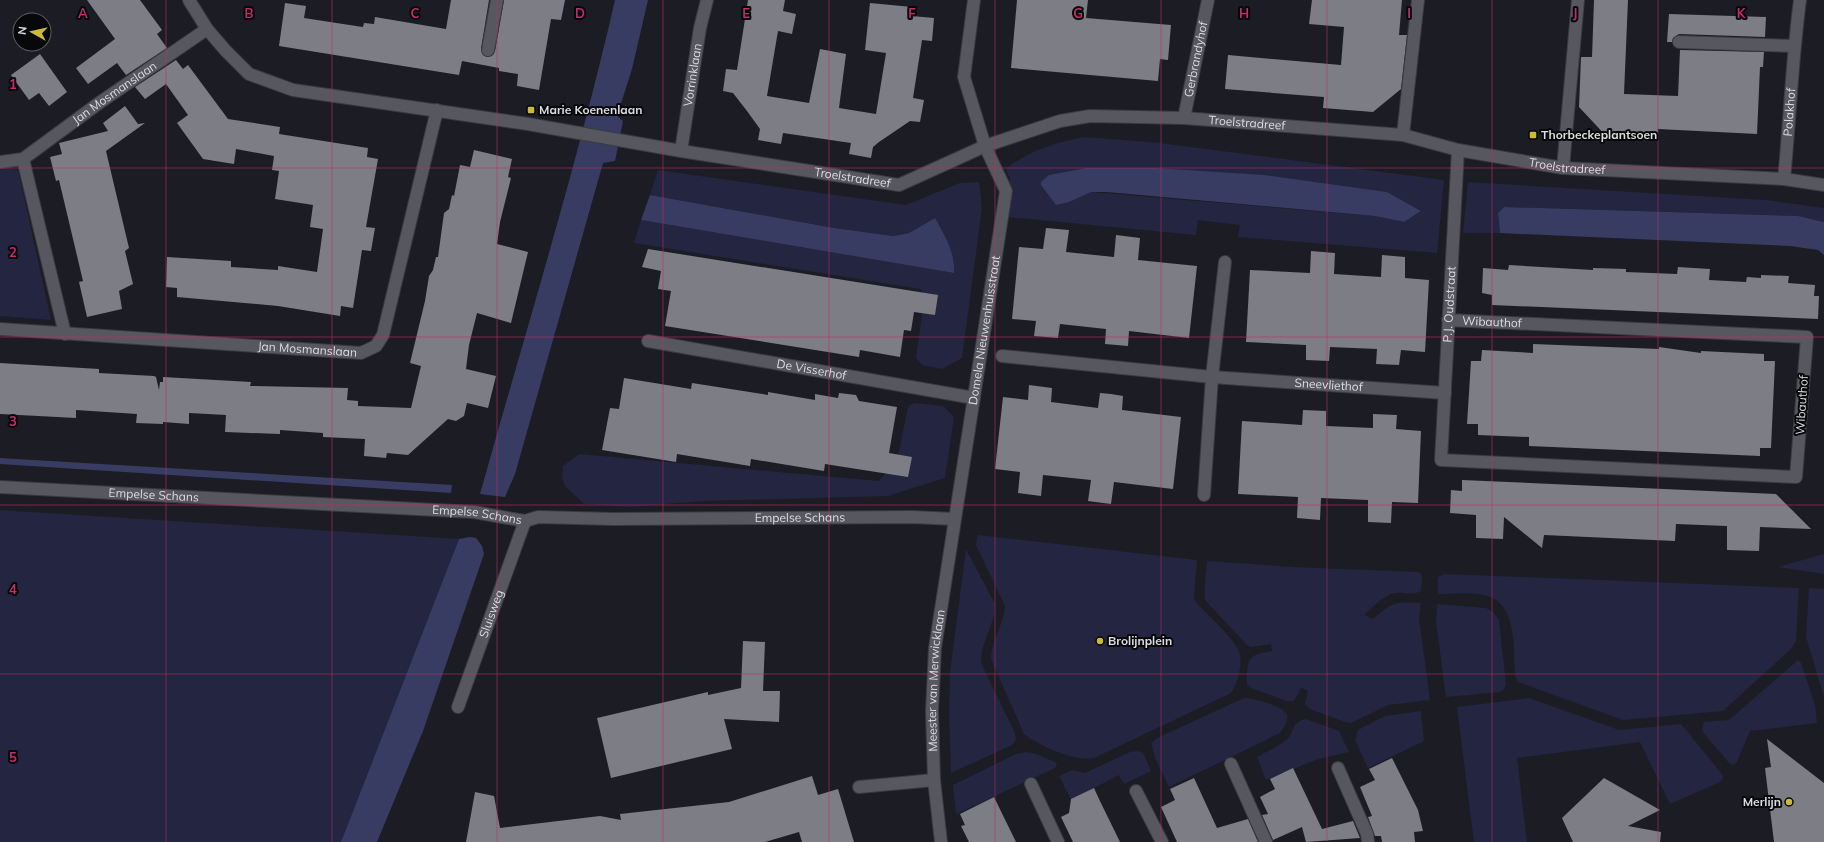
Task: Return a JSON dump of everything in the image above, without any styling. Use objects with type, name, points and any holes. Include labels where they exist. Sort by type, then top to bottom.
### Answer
[{"type":"street","points":[[189,0],[207,29],[226,51],[250,74],[293,90],[437,110],[623,140],[681,151]]},
{"type":"street","points":[[488,50],[496,0]]},
{"type":"street","name":"Vorrinklaan","points":[[681,151],[700,28],[707,0]]},
{"type":"street","name":"Domela Nieuwenhuisstraat","points":[[954,519],[1006,191],[985,146],[964,77],[974,0]]},
{"type":"street","name":"Gerbrandyhof","points":[[1184,118],[1208,0]]},
{"type":"street","points":[[1403,135],[1418,0]]},
{"type":"street","points":[[1563,168],[1578,0]]},
{"type":"street","name":"Polakhof","points":[[1784,179],[1794,46],[1800,0]]},
{"type":"street","name":"Jan Mosmanslaan","points":[[0,162],[23,158],[99,103],[207,29]]},
{"type":"street","points":[[1679,42],[1794,46]]},
{"type":"street","name":"Jan Mosmanslaan","points":[[0,329],[361,353],[376,346],[383,335],[437,110]]},
{"type":"street","name":"Troelstradreef","points":[[681,151],[899,185],[985,146],[1060,121],[1090,116],[1184,118],[1403,135],[1458,150],[1563,168],[1784,179],[1824,185]]},
{"type":"street","name":"P.J. Oudstraat","points":[[1442,460],[1448,320],[1458,150]]},
{"type":"street","points":[[23,158],[65,334]]},
{"type":"street","points":[[1204,495],[1212,377],[1225,262]]},
{"type":"street","name":"Wibauthof","points":[[1442,460],[1796,477],[1807,337],[1448,320]]},
{"type":"street","name":"De Visserhof","points":[[648,341],[974,398]]},
{"type":"street","name":"Sneevliethof","points":[[1002,356],[1212,377],[1445,393]]},
{"type":"street","name":"Empelse Schans","points":[[0,487],[474,512],[525,521],[538,517],[613,520],[912,516],[954,519]]},
{"type":"street","name":"Meester van Merwicklaan","points":[[941,842],[934,780],[932,711],[935,648],[954,519]]},
{"type":"street","name":"Sluisweg","points":[[458,706],[525,521]]},
{"type":"street","points":[[1231,764],[1266,842]]},
{"type":"street","points":[[1338,768],[1367,834],[1368,842]]},
{"type":"street","points":[[859,786],[934,780]]},
{"type":"street","points":[[1031,784],[1058,842]]},
{"type":"street","points":[[1136,791],[1162,842]]},
{"type":"shaded area","points":[[615,0],[648,0],[632,69],[617,116],[623,121],[615,161],[603,163],[515,474],[505,497],[480,494],[568,186]]},
{"type":"shaded area","points":[[1084,137],[1160,143],[1444,180],[1437,253],[1238,237],[1240,225],[1198,220],[1196,235],[1007,217],[1010,179],[1006,169],[1033,152],[1054,144]],"holes":[[[1264,175],[1387,192],[1421,211],[1403,222],[1375,216],[1091,192]]]},
{"type":"shaded area","points":[[5,168],[18,170],[51,320],[0,316],[0,169]]},
{"type":"shaded area","points":[[1087,168],[1154,168],[1264,175],[1387,192],[1421,211],[1404,222],[1375,216],[1107,192],[1091,192],[1069,202],[1056,205],[1041,185],[1041,182],[1049,175]]},
{"type":"shaded area","points":[[658,170],[906,205],[960,183],[979,182],[982,208],[962,358],[942,369],[922,365],[916,358],[925,294],[920,289],[634,243],[641,220],[954,273],[935,218],[909,233],[893,236],[834,228],[650,195]]},
{"type":"shaded area","points":[[1468,182],[1765,200],[1824,208],[1824,222],[1798,216],[1504,207],[1498,213],[1500,233],[1463,233]]},
{"type":"shaded area","points":[[650,195],[834,228],[893,236],[909,233],[935,218],[951,251],[954,273],[641,220]]},
{"type":"shaded area","points":[[1504,207],[1798,216],[1824,222],[1824,255],[1818,250],[1790,246],[1500,233],[1498,213]]},
{"type":"shaded area","points":[[915,403],[943,406],[954,417],[945,478],[888,496],[703,501],[630,507],[584,504],[565,486],[562,477],[563,466],[579,454],[879,481],[897,460],[909,405]]},
{"type":"shaded area","points":[[0,458],[452,485],[451,493],[0,464]]},
{"type":"shaded area","points":[[0,510],[459,539],[341,842],[0,842]]},
{"type":"shaded area","points":[[978,535],[1197,560],[1194,597],[1196,602],[1230,638],[1240,654],[1238,678],[1234,689],[1231,693],[1094,758],[1077,758],[1067,755],[1048,748],[1031,739],[1024,734],[991,659],[993,646],[1005,606],[976,545]]},
{"type":"shaded area","points":[[470,537],[476,538],[482,546],[484,554],[423,731],[377,842],[341,842],[459,539]]},
{"type":"shaded area","points":[[966,549],[995,604],[994,616],[982,650],[981,663],[1015,733],[1016,740],[1012,745],[951,773],[949,714],[950,672]]},
{"type":"shaded area","points":[[1824,554],[1824,574],[1778,567]]},
{"type":"shaded area","points":[[1207,561],[1292,567],[1419,572],[1422,576],[1421,591],[1408,594],[1392,594],[1387,596],[1364,615],[1373,619],[1395,604],[1421,603],[1419,618],[1430,700],[1388,705],[1351,723],[1310,709],[1305,704],[1308,691],[1301,688],[1294,701],[1287,701],[1251,688],[1247,684],[1248,663],[1253,656],[1272,651],[1271,644],[1251,647],[1247,645],[1205,600],[1204,595]]},
{"type":"shaded area","points":[[1445,574],[1799,588],[1796,640],[1792,648],[1723,711],[1623,720],[1518,682],[1515,676],[1512,630],[1505,609],[1498,601],[1488,596],[1470,594],[1438,594],[1438,577]]},
{"type":"shaded area","points":[[1809,588],[1824,589],[1824,697],[1806,637]]},
{"type":"shaded area","points":[[1437,604],[1486,608],[1493,612],[1499,620],[1506,685],[1504,689],[1499,692],[1446,697],[1436,621]]},
{"type":"shaded area","points":[[1798,660],[1801,663],[1815,705],[1817,723],[1750,731],[1737,762],[1733,765],[1729,763],[1702,731],[1704,722],[1729,720]]},
{"type":"shaded area","points":[[1244,698],[1268,703],[1285,712],[1287,715],[1287,720],[1280,733],[1169,787],[1155,758],[1151,743],[1157,738]]},
{"type":"shaded area","points":[[1529,698],[1619,730],[1681,724],[1722,774],[1723,778],[1720,782],[1670,804],[1640,742],[1517,758],[1527,842],[1474,842],[1457,707]]},
{"type":"shaded area","points":[[1421,711],[1424,741],[1368,768],[1355,740],[1358,730],[1385,716]]},
{"type":"shaded area","points":[[1306,719],[1339,731],[1349,752],[1318,759],[1266,780],[1257,757],[1285,741],[1295,725]]},
{"type":"shaded area","points":[[1138,751],[1143,753],[1151,771],[1124,784],[1119,775],[1071,800],[1059,776],[1072,770],[1085,773],[1130,752]]},
{"type":"shaded area","points":[[1026,752],[1036,754],[1057,763],[1055,768],[956,814],[953,785],[1016,754]]},
{"type":"building","points":[[87,0],[140,0],[162,30],[157,34],[167,48],[126,75],[117,63],[88,84],[76,68],[115,39]]},
{"type":"building","points":[[451,0],[489,0],[481,49],[483,55],[487,57],[493,55],[495,51],[504,0],[565,0],[561,20],[551,19],[539,90],[517,86],[518,74],[499,71],[499,68],[462,61],[459,75],[279,46],[285,3],[306,6],[304,18],[363,27],[364,23],[374,24],[375,17],[446,29]]},
{"type":"building","points":[[748,0],[785,0],[783,11],[796,14],[792,34],[778,31],[767,96],[809,103],[820,49],[846,54],[839,108],[876,114],[886,53],[865,50],[870,3],[912,7],[912,16],[934,18],[932,41],[922,40],[913,98],[924,100],[920,122],[910,121],[879,142],[873,147],[871,158],[849,154],[851,143],[783,133],[781,144],[758,140],[760,129],[733,93],[723,91],[726,69],[737,70]]},
{"type":"building","points":[[1017,0],[1088,0],[1086,18],[1171,25],[1168,60],[1160,59],[1158,81],[1011,68]]},
{"type":"building","points":[[1312,0],[1402,0],[1399,35],[1407,35],[1401,89],[1373,112],[1323,108],[1324,97],[1225,89],[1228,55],[1341,65],[1344,27],[1309,24]]},
{"type":"building","points":[[1594,0],[1628,0],[1624,94],[1678,96],[1680,50],[1764,52],[1763,67],[1760,67],[1757,134],[1658,129],[1657,140],[1608,138],[1579,107],[1581,57],[1592,57]]},
{"type":"building","points":[[1669,14],[1766,17],[1765,37],[1679,34],[1673,38],[1672,42],[1667,42]]},
{"type":"building","points":[[40,54],[67,92],[49,106],[39,93],[29,100],[11,75]]},
{"type":"building","points":[[176,60],[183,69],[188,65],[228,119],[280,127],[279,134],[368,148],[367,157],[378,159],[366,227],[375,228],[371,251],[362,250],[353,308],[341,306],[340,316],[278,306],[177,297],[177,288],[166,287],[167,257],[231,261],[231,267],[278,270],[278,266],[317,272],[323,229],[310,227],[313,205],[275,199],[279,171],[272,170],[274,156],[236,149],[234,164],[203,159],[177,123],[188,115],[166,84],[145,99],[135,87]]},
{"type":"building","points":[[125,106],[138,124],[145,123],[106,151],[129,248],[125,251],[133,284],[119,291],[122,309],[87,317],[79,282],[83,281],[59,180],[56,181],[50,157],[62,154],[59,143],[108,131],[103,123]]},
{"type":"building","points":[[474,150],[512,159],[508,177],[511,178],[500,222],[497,244],[528,252],[511,323],[477,313],[469,345],[466,369],[496,376],[488,408],[467,403],[464,416],[456,421],[448,419],[408,455],[387,453],[386,458],[364,456],[365,439],[323,437],[323,433],[280,430],[280,434],[225,432],[226,415],[189,413],[189,424],[163,422],[163,424],[136,423],[137,414],[76,410],[76,418],[0,414],[0,363],[99,369],[99,373],[154,376],[156,377],[159,390],[160,382],[163,382],[163,377],[251,382],[250,386],[348,388],[347,400],[358,401],[358,406],[411,408],[421,366],[410,363],[425,301],[429,276],[433,270],[436,257],[438,257],[444,213],[449,209],[452,195],[454,196],[460,165],[470,167]]},
{"type":"building","points":[[1046,228],[1069,230],[1066,252],[1114,257],[1116,235],[1140,238],[1138,260],[1197,266],[1189,338],[1129,331],[1128,346],[1105,344],[1106,329],[1060,324],[1058,338],[1034,336],[1036,321],[1012,319],[1019,247],[1043,249]]},
{"type":"building","points":[[648,249],[938,295],[935,315],[914,312],[911,331],[904,330],[900,357],[860,350],[859,357],[665,326],[671,291],[658,289],[661,271],[642,267]]},
{"type":"building","points":[[1311,251],[1335,253],[1334,274],[1381,277],[1382,255],[1405,257],[1405,278],[1429,280],[1425,352],[1401,350],[1399,365],[1376,364],[1377,349],[1330,347],[1329,361],[1306,360],[1306,345],[1246,342],[1250,270],[1310,273]]},
{"type":"building","points":[[1509,265],[1593,270],[1593,268],[1626,269],[1626,272],[1677,274],[1678,267],[1710,269],[1709,280],[1746,282],[1747,277],[1761,278],[1761,275],[1789,276],[1788,283],[1815,285],[1814,296],[1819,296],[1818,319],[1492,305],[1492,295],[1482,293],[1483,268],[1508,270]]},
{"type":"building","points":[[1533,344],[1659,349],[1659,347],[1701,353],[1701,351],[1764,354],[1764,361],[1775,361],[1771,448],[1760,448],[1760,456],[1529,446],[1529,437],[1478,435],[1478,424],[1467,424],[1471,361],[1481,361],[1482,350],[1533,353]]},
{"type":"building","points":[[624,378],[691,389],[692,383],[768,395],[768,392],[815,400],[815,394],[838,398],[839,393],[856,395],[859,401],[897,407],[889,453],[912,457],[908,477],[825,464],[824,471],[751,459],[750,466],[677,454],[676,462],[602,450],[610,408],[619,409]]},
{"type":"building","points":[[1029,385],[1052,388],[1051,402],[1098,408],[1100,393],[1111,394],[1123,396],[1122,410],[1181,417],[1173,489],[1114,482],[1111,504],[1088,501],[1091,480],[1043,475],[1041,496],[1018,493],[1020,472],[995,469],[1003,397],[1028,400]]},
{"type":"building","points":[[1303,410],[1326,411],[1326,426],[1373,428],[1373,414],[1397,415],[1396,429],[1421,431],[1418,503],[1392,502],[1391,523],[1368,522],[1368,500],[1321,498],[1320,520],[1297,518],[1298,497],[1238,494],[1242,421],[1302,425]]},
{"type":"building","points":[[1462,480],[1776,494],[1811,529],[1760,527],[1759,551],[1727,550],[1727,526],[1676,524],[1675,541],[1544,535],[1542,548],[1504,517],[1503,539],[1476,538],[1476,515],[1450,513],[1451,490],[1462,491]]},
{"type":"building","points":[[743,641],[765,642],[763,691],[780,691],[779,722],[724,719],[732,749],[611,778],[597,718],[708,692],[708,695],[741,688]]},
{"type":"building","points":[[1767,739],[1824,783],[1824,842],[1774,842],[1765,768],[1771,767]]},
{"type":"building","points":[[1392,758],[1418,810],[1423,831],[1414,832],[1415,842],[1382,842],[1381,836],[1375,836],[1368,817],[1372,816],[1360,787],[1375,780],[1369,769]]},
{"type":"building","points":[[1293,768],[1322,829],[1353,821],[1360,838],[1306,842],[1302,827],[1273,840],[1262,815],[1268,814],[1260,797],[1275,789],[1270,779]]},
{"type":"building","points":[[812,776],[818,795],[838,789],[854,842],[802,842],[799,832],[765,842],[466,842],[475,792],[494,796],[500,828],[600,816],[621,820],[620,814],[729,802]]},
{"type":"building","points":[[1194,778],[1217,828],[1248,819],[1258,842],[1177,842],[1161,807],[1175,800],[1170,789]]},
{"type":"building","points":[[1604,778],[1660,810],[1628,826],[1661,832],[1660,842],[1573,842],[1562,818]]},
{"type":"building","points":[[1094,788],[1120,842],[1073,842],[1061,817],[1069,813],[1071,799]]},
{"type":"building","points":[[994,797],[1016,842],[969,842],[961,826],[965,825],[960,814]]},
{"type":"place","name":"Marie Koenenlaan","points":[[531,110]]},
{"type":"place","name":"Thorbeckeplantsoen","points":[[1533,135]]},
{"type":"place","name":"Brolijnplein","points":[[1100,641]]},
{"type":"place","name":"Merlijn","points":[[1789,802]]}]
